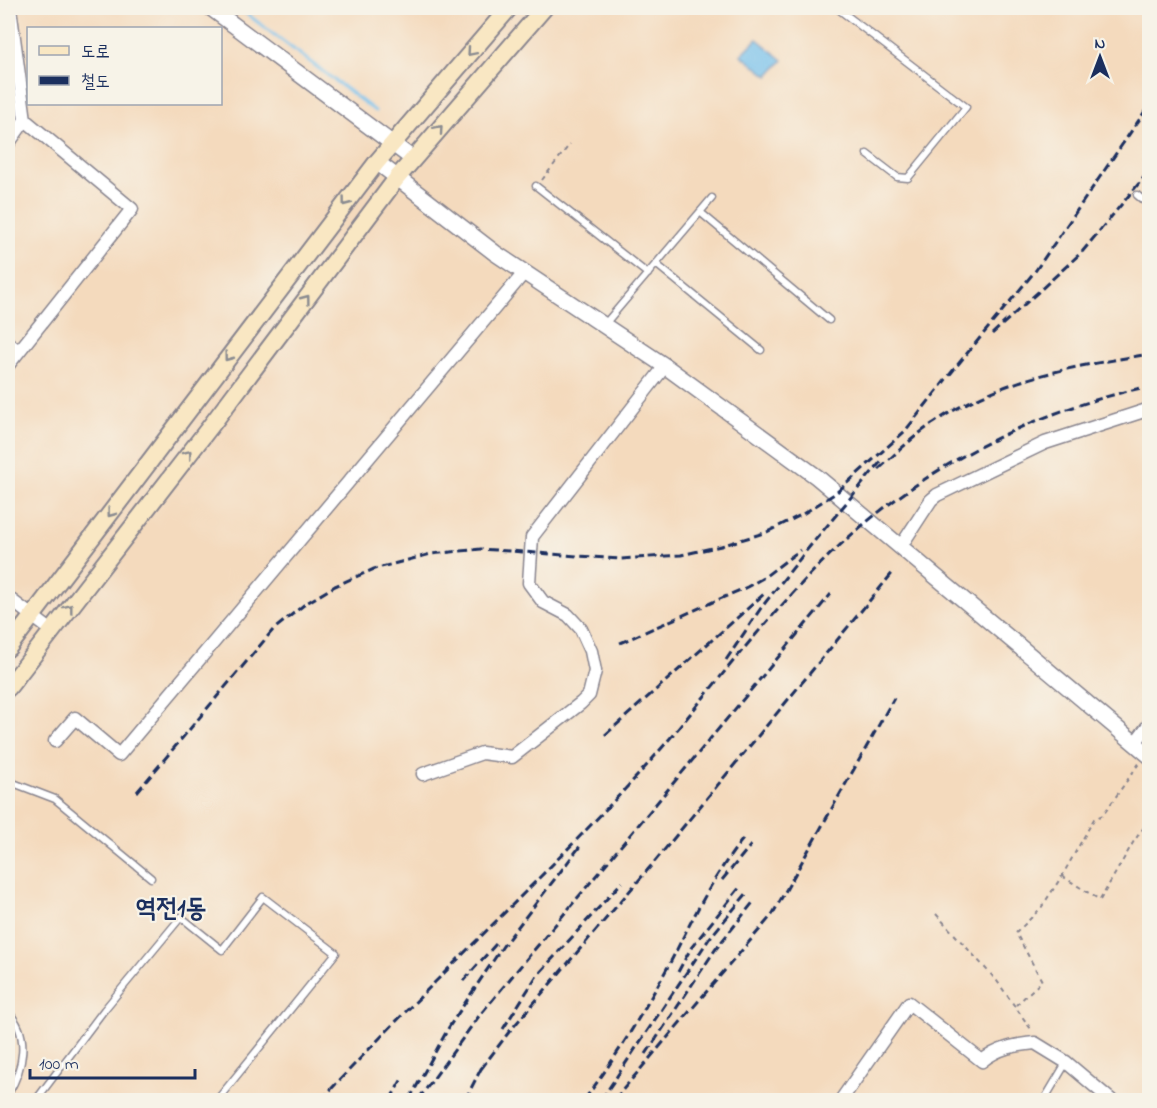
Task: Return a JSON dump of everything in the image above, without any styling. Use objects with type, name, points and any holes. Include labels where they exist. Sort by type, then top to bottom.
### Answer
[{"type":"main road","points":[[8,648],[377,162],[509,8]]},
{"type":"main road","points":[[8,688],[213,423],[397,178],[544,8]]},
{"type":"street","points":[[8,365],[132,209],[25,120],[10,8]]},
{"type":"street","points":[[211,8],[413,159]]},
{"type":"street","points":[[8,144],[25,120]]},
{"type":"street","points":[[377,162],[469,235],[665,366],[817,477],[1143,751],[1149,723]]},
{"type":"street","points":[[55,741],[75,718],[120,755],[524,273]]},
{"type":"street","points":[[8,343],[19,351]]},
{"type":"street","points":[[423,774],[482,753],[512,757],[589,695],[595,671],[591,651],[581,629],[567,615],[543,602],[529,583],[532,537],[665,366]]},
{"type":"street","points":[[901,546],[931,500],[937,495],[1045,443],[1149,409]]},
{"type":"street","points":[[11,600],[52,631]]},
{"type":"street","points":[[842,1101],[909,1003],[982,1061],[1003,1048],[1035,1043],[1066,1062],[1111,1101]]},
{"type":"lane","points":[[837,8],[966,107],[908,178],[897,177],[867,154]]},
{"type":"lane","points":[[536,186],[648,274]]},
{"type":"lane","points":[[1137,195],[1149,206]]},
{"type":"lane","points":[[604,325],[712,198]]},
{"type":"lane","points":[[700,212],[829,320]]},
{"type":"lane","points":[[656,264],[761,350]]},
{"type":"lane","points":[[8,781],[55,799],[151,878]]},
{"type":"lane","points":[[36,1101],[104,1010],[181,918],[222,950],[263,897],[336,953],[217,1101]]},
{"type":"lane","points":[[8,1012],[16,1021],[20,1031],[23,1056],[8,1094]]},
{"type":"lane","points":[[1044,1101],[1066,1062]]},
{"type":"path","points":[[536,186],[570,144]]},
{"type":"path","points":[[1016,1005],[1042,981],[1016,933],[1041,908],[1094,819],[1103,815],[1143,751]]},
{"type":"path","points":[[1062,876],[1100,900],[1149,819]]},
{"type":"path","points":[[936,914],[1016,1005],[1033,1030],[1035,1043]]},
{"type":"water","points":[[757,39],[783,60],[768,76],[741,55]]},
{"type":"waterway","points":[[239,8],[375,111]]},
{"type":"railway","points":[[137,792],[273,630],[305,604],[335,586],[374,569],[431,554],[481,549],[620,559],[681,555],[767,532],[801,515],[836,493],[905,431],[1036,270],[1150,104]]},
{"type":"railway","points":[[992,334],[1082,252],[1150,170]]},
{"type":"railway","points":[[879,469],[932,424],[983,395],[1064,370],[1150,354]]},
{"type":"railway","points":[[321,1100],[626,788],[789,597],[870,519],[905,492],[981,446],[1063,410],[1150,386]]},
{"type":"railway","points":[[726,660],[761,608],[883,459]]},
{"type":"railway","points":[[620,643],[747,587],[800,550]]},
{"type":"railway","points":[[481,1069],[509,1032],[651,866],[894,571]]},
{"type":"railway","points":[[605,735],[764,594]]},
{"type":"railway","points":[[418,1100],[479,1016],[831,594]]},
{"type":"railway","points":[[614,1100],[772,915],[894,698]]},
{"type":"railway","points":[[584,1100],[630,1032],[713,883],[743,839]]},
{"type":"railway","points":[[409,1100],[449,1027],[503,946],[581,845]]},
{"type":"railway","points":[[722,880],[751,845]]},
{"type":"railway","points":[[503,1029],[536,977],[622,882]]},
{"type":"railway","points":[[678,972],[691,948],[740,887]]},
{"type":"railway","points":[[601,1100],[709,939],[747,893]]},
{"type":"railway","points":[[646,1054],[715,950],[755,900]]},
{"type":"railway","points":[[463,981],[496,944]]},
{"type":"railway","points":[[465,1100],[484,1063]]},
{"type":"railway","points":[[390,1100],[403,1077]]},
{"type":"district","name":"역전1동","points":[[171,910]]}]
